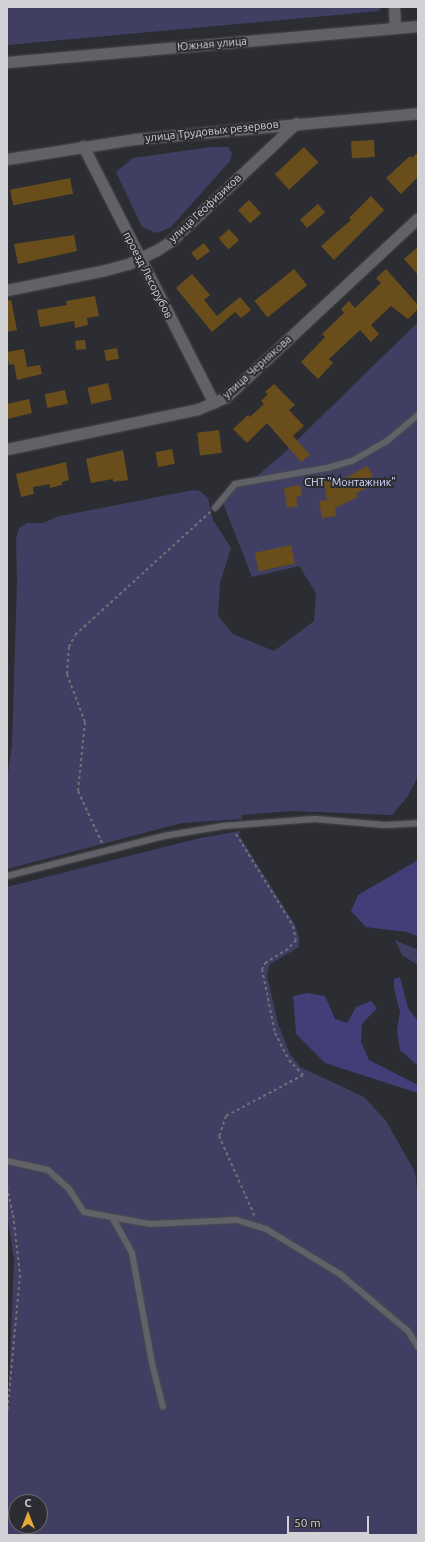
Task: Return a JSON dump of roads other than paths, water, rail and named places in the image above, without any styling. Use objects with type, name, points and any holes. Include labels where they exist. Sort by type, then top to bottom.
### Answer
[{"type":"street","points":[[394,7],[396,28]]},
{"type":"street","name":"Южная улица","points":[[7,62],[418,26]]},
{"type":"street","name":"улица Трудовых резервов","points":[[7,159],[83,146],[296,123],[418,113]]},
{"type":"street","name":"улица Геофизиков","points":[[7,290],[105,270],[140,259],[171,241],[296,123]]},
{"type":"street","name":"проезд Лесорубов","points":[[83,146],[214,403]]},
{"type":"street","name":"улица Чернякова","points":[[7,449],[214,403],[234,391],[418,218]]},
{"type":"lane","points":[[215,508],[235,484],[327,468],[352,461],[387,441],[418,415]]},
{"type":"lane","points":[[7,876],[164,836],[235,824],[315,819],[385,825],[418,823]]},
{"type":"lane","points":[[7,1161],[48,1170],[69,1189],[84,1212],[150,1224],[237,1220],[266,1229],[340,1274],[408,1331],[418,1347]]},
{"type":"lane","points":[[112,1217],[132,1253],[150,1356],[163,1407]]},
{"type":"park label","name":"СНТ \"Монтажник\"","points":[[350,482]]}]
